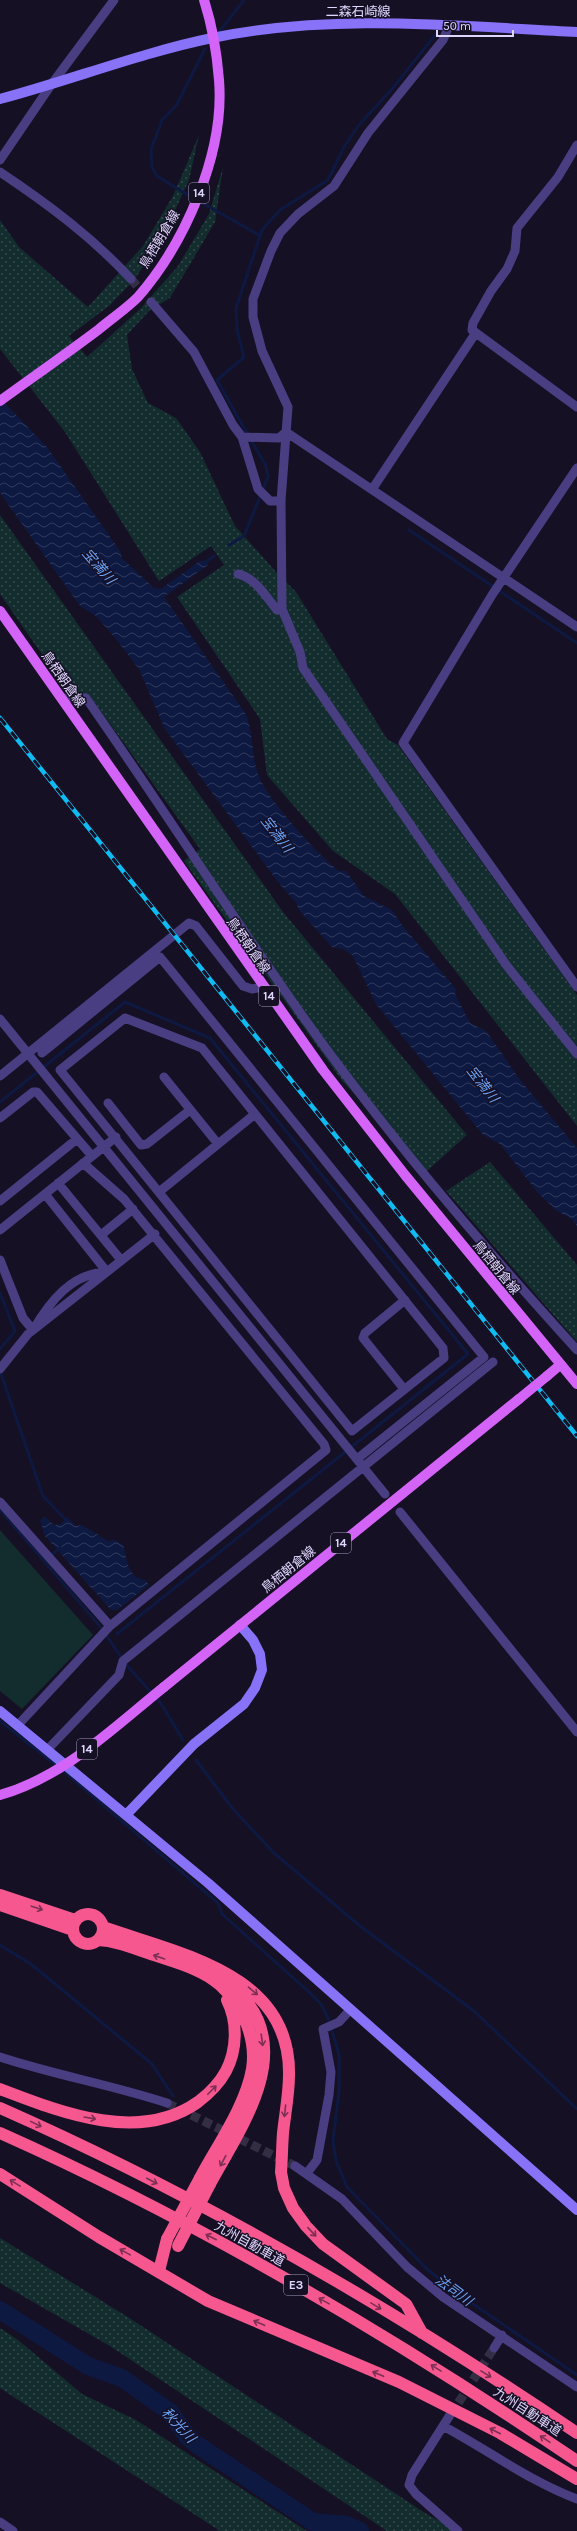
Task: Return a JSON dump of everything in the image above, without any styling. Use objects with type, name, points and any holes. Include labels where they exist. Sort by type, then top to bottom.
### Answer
[{"type":"highway","points":[[0,1895],[74,1925]]},
{"type":"highway","points":[[0,1905],[74,1925]]},
{"type":"highway","points":[[159,2271],[178,2246],[205,2181],[243,2097],[252,2069],[252,2043],[244,2016],[219,1984],[188,1967],[113,1941],[98,1940],[85,1944],[76,1939],[74,1925],[83,1914],[94,1914],[98,1917],[103,1927],[222,1970],[254,1990],[280,2027],[287,2054],[289,2075],[281,2172],[284,2188],[293,2208],[323,2244],[406,2304],[422,2334]]},
{"type":"highway","points":[[98,1940],[103,1927]]},
{"type":"highway","points":[[159,2271],[166,2239],[205,2181],[252,2104],[263,2069],[263,2038],[247,2002],[222,1977],[195,1960]]},
{"type":"highway","points":[[0,2089],[62,2111],[88,2118],[116,2122],[144,2121],[170,2117],[189,2108],[221,2082],[231,2061],[234,2037],[233,2012],[219,1984]]},
{"type":"highway","name":"九州自動車道","points":[[0,2108],[135,2172],[232,2223],[422,2334],[577,2433]]},
{"type":"highway","name":"九州自動車道","points":[[0,2133],[125,2193],[221,2242],[331,2305],[436,2368],[577,2461]]},
{"type":"highway","points":[[0,2174],[99,2237],[208,2301],[406,2386],[500,2433],[577,2479]]},
{"type":"main road","name":"鳥栖朝倉線","points":[[0,401],[79,344],[137,297],[165,260],[186,223],[202,186],[212,150],[219,81],[204,0]]},
{"type":"main road","name":"鳥栖朝倉線","points":[[0,611],[263,987],[369,1130],[560,1365],[86,1750],[49,1776],[0,1795]]},
{"type":"main road","points":[[560,1365],[577,1384]]},
{"type":"street","points":[[0,160],[51,85],[114,0]]},
{"type":"street","name":"二森石崎線","points":[[0,99],[212,38],[294,26],[351,23],[577,32]]},
{"type":"street","points":[[449,26],[443,40],[368,133],[334,186],[298,214],[280,233],[271,251],[253,299],[253,317],[262,352],[288,407],[281,501],[282,609],[300,652],[303,668],[507,966],[577,1054]]},
{"type":"street","points":[[577,145],[558,177],[517,228],[515,251],[507,269],[491,291],[473,323],[472,330],[475,334],[577,407]]},
{"type":"street","points":[[0,172],[45,202],[72,223],[108,254],[131,279]]},
{"type":"street","points":[[150,302],[194,352],[233,425],[242,437],[258,489],[270,501],[281,501]]},
{"type":"street","points":[[373,488],[475,334]]},
{"type":"street","points":[[242,437],[279,438],[286,432]]},
{"type":"street","points":[[286,432],[373,488],[501,581],[577,627]]},
{"type":"street","points":[[577,468],[492,595],[403,743],[577,987]]},
{"type":"street","points":[[238,574],[255,583],[277,610],[282,609]]},
{"type":"street","points":[[62,698],[86,698],[299,1011],[419,1168],[577,1350]]},
{"type":"street","points":[[42,1052],[189,923],[196,926],[243,986],[252,989],[263,987]]},
{"type":"street","points":[[0,1076],[28,1053],[115,988],[160,957],[484,1357],[123,1661],[119,1675],[48,1748]]},
{"type":"street","points":[[0,1018],[385,1494]]},
{"type":"street","points":[[125,1018],[202,1048],[255,1114],[405,1300],[445,1353],[444,1358],[352,1431],[116,1137],[60,1070],[125,1018]]},
{"type":"street","points":[[164,1077],[218,1144]]},
{"type":"street","points":[[0,1118],[33,1092],[37,1092],[92,1156]]},
{"type":"street","points":[[108,1103],[141,1145],[147,1144],[190,1110]]},
{"type":"street","points":[[159,1192],[255,1114]]},
{"type":"street","points":[[0,1230],[116,1137]]},
{"type":"street","points":[[0,1201],[77,1139]]},
{"type":"street","points":[[18,1725],[110,1626],[326,1450],[324,1444],[155,1234],[133,1210],[83,1163]]},
{"type":"street","points":[[58,1183],[121,1260]]},
{"type":"street","points":[[45,1194],[107,1272]]},
{"type":"street","points":[[101,1235],[133,1210]]},
{"type":"street","points":[[0,1369],[33,1330],[155,1234]]},
{"type":"street","points":[[0,1260],[23,1318],[33,1330]]},
{"type":"street","points":[[404,1390],[363,1338],[365,1333],[405,1300]]},
{"type":"street","points":[[360,1462],[493,1362]]},
{"type":"street","points":[[0,1502],[110,1626]]},
{"type":"street","points":[[400,1512],[577,1732]]},
{"type":"street","points":[[126,1815],[194,1744],[244,1704],[255,1688],[262,1670],[260,1654],[253,1640],[240,1625]]},
{"type":"street","points":[[0,1711],[48,1748],[208,1883],[577,2210]]},
{"type":"street","points":[[307,2173],[319,2153],[329,2095],[331,2072],[323,2029],[339,2022],[350,2010]]},
{"type":"street","points":[[0,2057],[26,2066],[127,2090],[168,2103]]},
{"type":"street","points":[[295,2166],[342,2199],[407,2267],[443,2297],[502,2335],[577,2387]]},
{"type":"street","points":[[494,2348],[502,2335]]},
{"type":"street","points":[[450,2415],[412,2475],[409,2485],[416,2494],[458,2531]]},
{"type":"street","points":[[443,2426],[492,2453],[546,2487],[577,2499]]},
{"type":"street","points":[[0,2522],[13,2531]]},
{"type":"green space","points":[[199,135],[189,180],[164,234],[135,279],[109,306],[69,336],[87,357],[140,309],[178,266],[209,214],[223,167],[215,222],[170,298],[150,310],[127,335],[132,369],[148,403],[176,418],[200,452],[235,526],[296,592],[387,739],[398,745],[577,995],[577,1126],[395,894],[333,851],[267,775],[260,719],[177,597],[224,565],[211,546],[159,581],[65,432],[0,349],[0,220],[19,247],[88,307],[143,246],[173,196]]},
{"type":"green space","points":[[0,515],[283,912],[467,1135],[427,1171],[343,1082],[184,861],[200,849],[90,696],[69,693],[0,594]]},
{"type":"green space","points":[[490,1162],[577,1265],[577,1342],[446,1191]]},
{"type":"green space","points":[[0,1530],[93,1635],[22,1709],[0,1691]]},
{"type":"green space","points":[[0,2238],[131,2319],[425,2513],[458,2531],[387,2531],[110,2346],[0,2283]]},
{"type":"green space","points":[[0,2328],[18,2340],[82,2394],[136,2420],[307,2531],[220,2531],[0,2388]]},
{"type":"water","name":"宝満川","points":[[0,398],[47,447],[120,551],[122,558],[154,588],[161,589],[200,561],[205,561],[208,565],[164,597],[245,713],[250,729],[255,764],[261,781],[275,803],[296,829],[330,863],[339,871],[346,871],[364,896],[392,910],[402,925],[456,989],[455,994],[470,1023],[486,1031],[521,1081],[577,1148],[577,1227],[573,1220],[557,1211],[538,1193],[500,1144],[483,1135],[376,1004],[353,956],[343,949],[332,947],[298,909],[297,904],[278,882],[165,729],[139,669],[96,616],[80,606],[0,493]]},
{"type":"water","points":[[45,1517],[54,1525],[61,1524],[67,1517],[76,1526],[82,1525],[108,1541],[115,1540],[123,1545],[131,1572],[139,1578],[145,1580],[149,1585],[117,1610],[111,1610],[45,1536],[40,1520]]},
{"type":"waterway","points":[[220,31],[244,0]]},
{"type":"waterway","points":[[248,435],[217,380],[244,357],[237,330],[236,308],[262,230],[280,210],[328,180],[344,147],[358,126],[392,89],[436,34]]},
{"type":"waterway","points":[[188,195],[157,176],[152,167],[151,150],[162,120],[176,106],[205,49]]},
{"type":"waterway","points":[[204,204],[259,235]]},
{"type":"waterway","points":[[229,545],[244,536],[268,477],[266,466],[251,440]]},
{"type":"waterway","points":[[409,530],[577,643]]},
{"type":"waterway","points":[[204,563],[214,556]]},
{"type":"waterway","points":[[0,1102],[125,1002],[210,1038],[468,1354],[117,1634]]},
{"type":"waterway","points":[[0,1293],[15,1331],[0,1349]]},
{"type":"waterway","points":[[0,1371],[43,1496],[67,1521]]},
{"type":"waterway","points":[[0,1510],[99,1625],[129,1668],[160,1702],[183,1740]]},
{"type":"waterway","points":[[50,1557],[60,1547]]},
{"type":"waterway","points":[[0,1721],[57,1766]]},
{"type":"waterway","points":[[196,1760],[233,1809],[274,1853],[360,1926],[474,2011],[577,2109]]},
{"type":"waterway","name":"法司川","points":[[62,1770],[218,1903],[222,1914],[321,2004],[328,2018],[339,2054],[339,2091],[333,2141],[336,2161],[347,2187],[427,2269],[454,2291],[577,2375]]},
{"type":"waterway","points":[[0,1945],[31,1964],[152,2064],[173,2096]]},
{"type":"waterway","name":"秋光川","points":[[0,2310],[88,2366],[122,2378],[170,2412],[187,2436],[196,2444],[313,2522],[347,2525],[360,2531]]},
{"type":"tunnel","points":[[131,279],[151,302]]},
{"type":"tunnel","points":[[167,2103],[295,2166]]},
{"type":"tunnel","points":[[451,2414],[494,2348]]},
{"type":"railway","points":[[0,718],[577,1436]]}]
